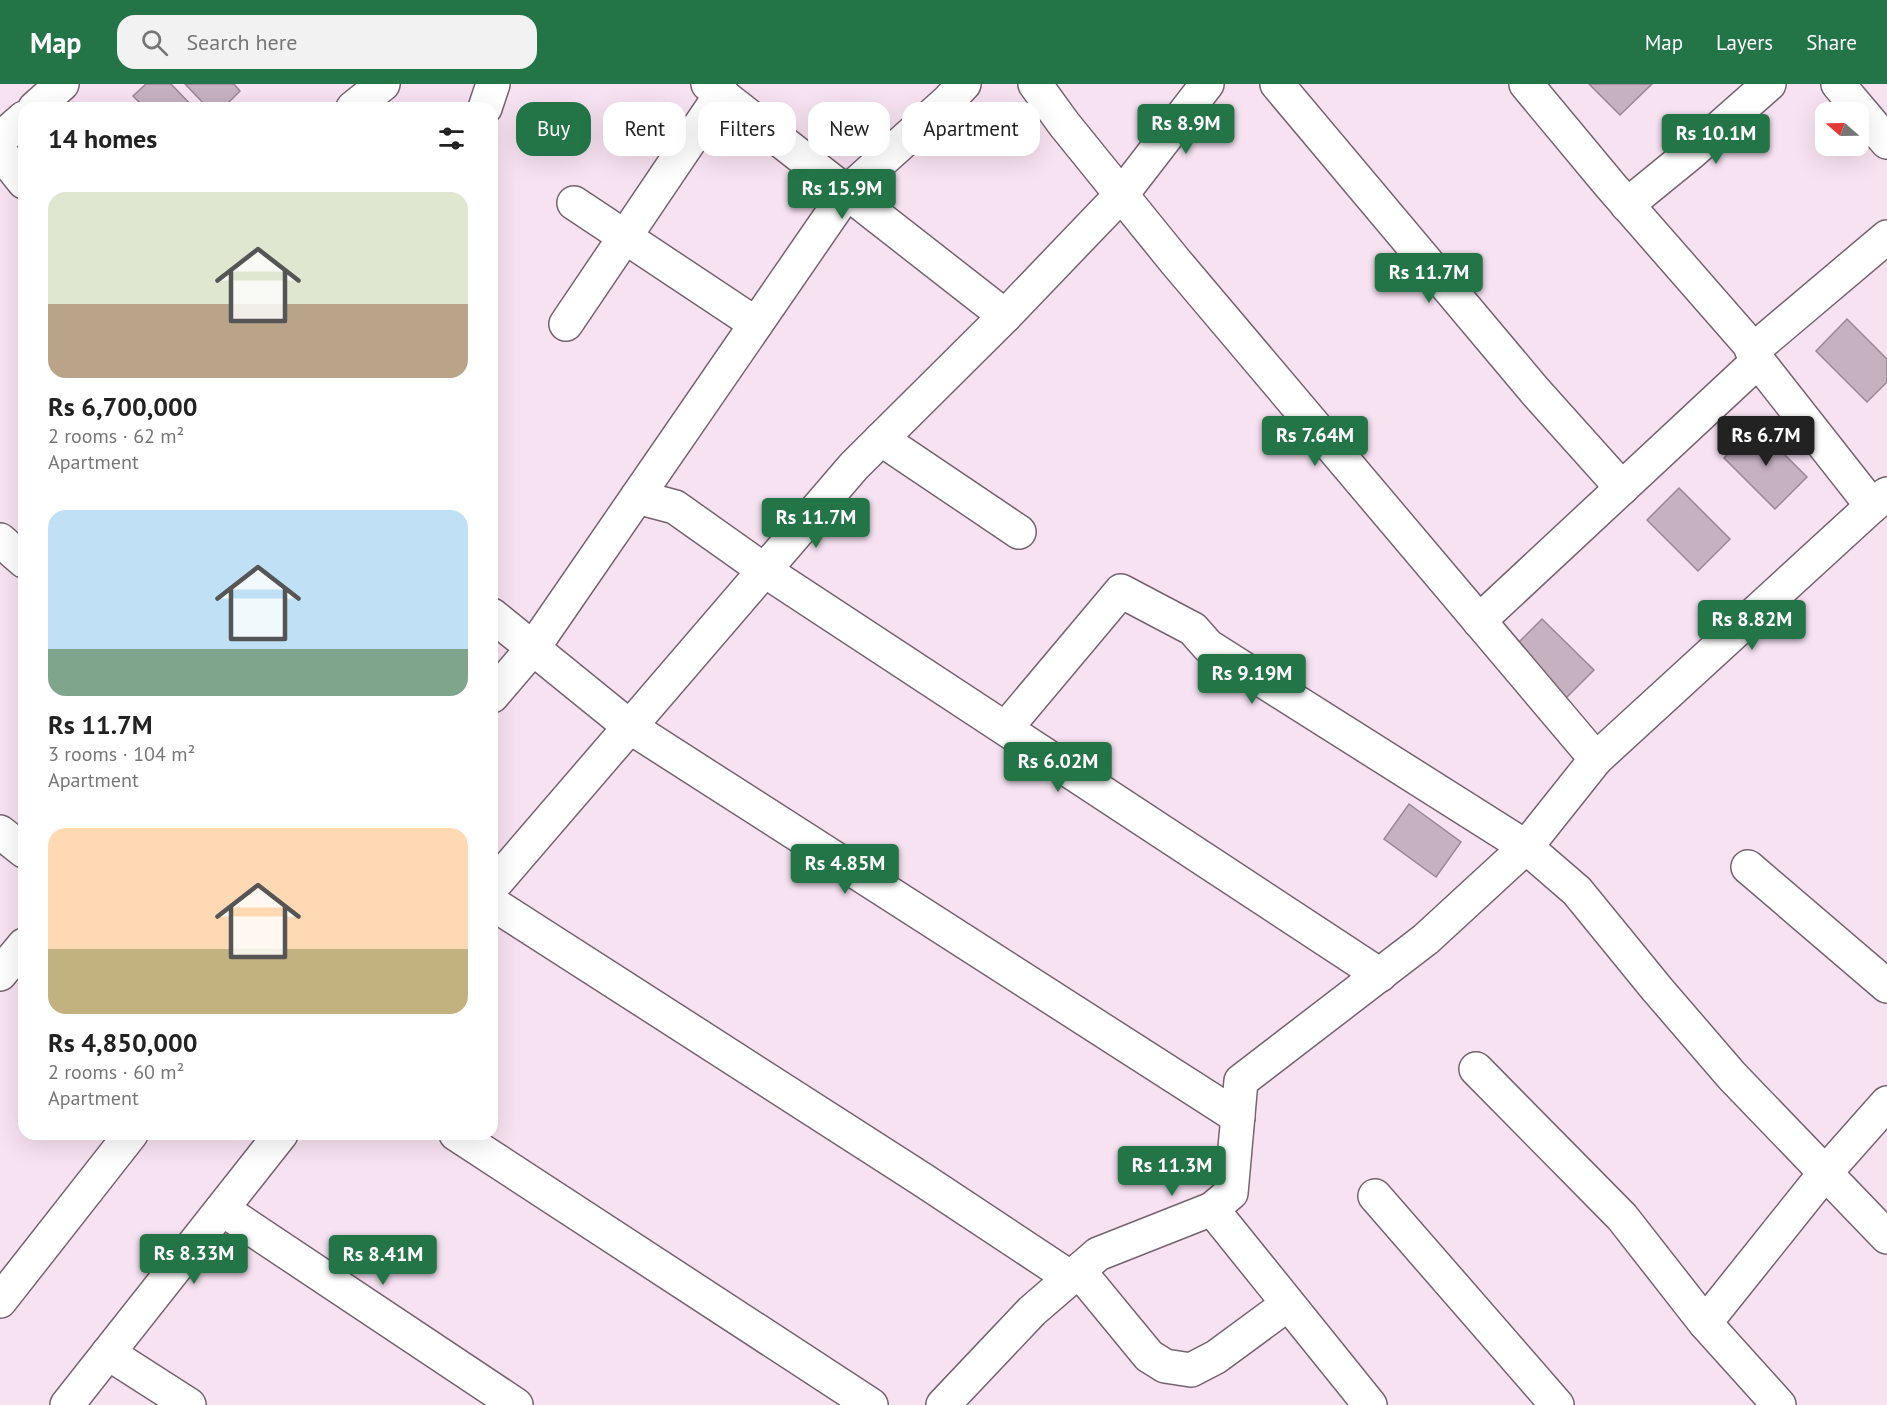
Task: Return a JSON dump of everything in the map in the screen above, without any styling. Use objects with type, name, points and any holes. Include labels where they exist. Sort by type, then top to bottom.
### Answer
[{"type":"street","points":[[42,102],[62,84]]},
{"type":"street","points":[[360,102],[383,84]]},
{"type":"street","points":[[487,102],[493,84]]},
{"type":"street","points":[[498,689],[533,648],[847,192],[964,84]]},
{"type":"street","points":[[1035,84],[1064,124],[1175,261],[1596,759]]},
{"type":"street","points":[[498,881],[854,466],[1005,316],[1122,194],[1208,84]]},
{"type":"street","points":[[1277,84],[1535,391],[1622,488]]},
{"type":"street","points":[[943,1405],[1032,1311],[1098,1254],[1212,1209],[1231,1193],[1241,1081],[1426,939],[1526,847],[1596,759],[1880,500],[1755,356],[1526,84]]},
{"type":"street","points":[[1628,205],[1769,84]]},
{"type":"street","points":[[1838,84],[1887,142]]},
{"type":"street","points":[[566,324],[625,237],[715,89],[1005,316]]},
{"type":"street","points":[[0,139],[18,123]]},
{"type":"street","points":[[0,152],[18,174]]},
{"type":"street","points":[[574,203],[756,324]]},
{"type":"street","points":[[1479,621],[1622,488],[1755,356],[1887,237]]},
{"type":"street","points":[[881,439],[1018,532]]},
{"type":"street","points":[[637,497],[675,507],[764,570],[1380,975]]},
{"type":"street","points":[[0,540],[18,556]]},
{"type":"street","points":[[1006,728],[1121,591],[1192,629],[1208,646],[1526,847],[1577,891],[1732,1076],[1887,1237]]},
{"type":"street","points":[[498,620],[630,727],[1238,1117]]},
{"type":"street","points":[[0,832],[18,846]]},
{"type":"street","points":[[1748,867],[1887,986]]},
{"type":"street","points":[[498,907],[1075,1275],[1149,1356],[1165,1365],[1191,1370],[1216,1357],[1288,1304]]},
{"type":"street","points":[[0,974],[18,952]]},
{"type":"street","points":[[1476,1069],[1622,1217],[1705,1323],[1779,1405]]},
{"type":"street","points":[[1705,1323],[1825,1173],[1887,1103]]},
{"type":"street","points":[[0,1301],[126,1140]]},
{"type":"street","points":[[67,1405],[276,1140]]},
{"type":"street","points":[[465,1140],[871,1405]]},
{"type":"street","points":[[1375,1196],[1557,1405]]},
{"type":"street","points":[[222,1209],[516,1405]]},
{"type":"street","points":[[1212,1209],[1370,1405]]},
{"type":"street","points":[[108,1353],[189,1405]]},
{"type":"building","points":[[146,84],[171,84],[188,102],[139,102],[133,96]]},
{"type":"building","points":[[185,84],[234,84],[240,91],[229,102],[202,102]]},
{"type":"building","points":[[1589,84],[1652,84],[1620,115]]},
{"type":"building","points":[[1847,319],[1887,359],[1887,382],[1867,402],[1816,351]]},
{"type":"building","points":[[1756,426],[1807,477],[1775,509],[1724,458]]},
{"type":"building","points":[[1679,488],[1730,539],[1698,571],[1647,520]]},
{"type":"building","points":[[1542,619],[1594,670],[1562,702],[1511,650]]},
{"type":"building","points":[[1409,804],[1461,842],[1436,877],[1384,839]]}]
